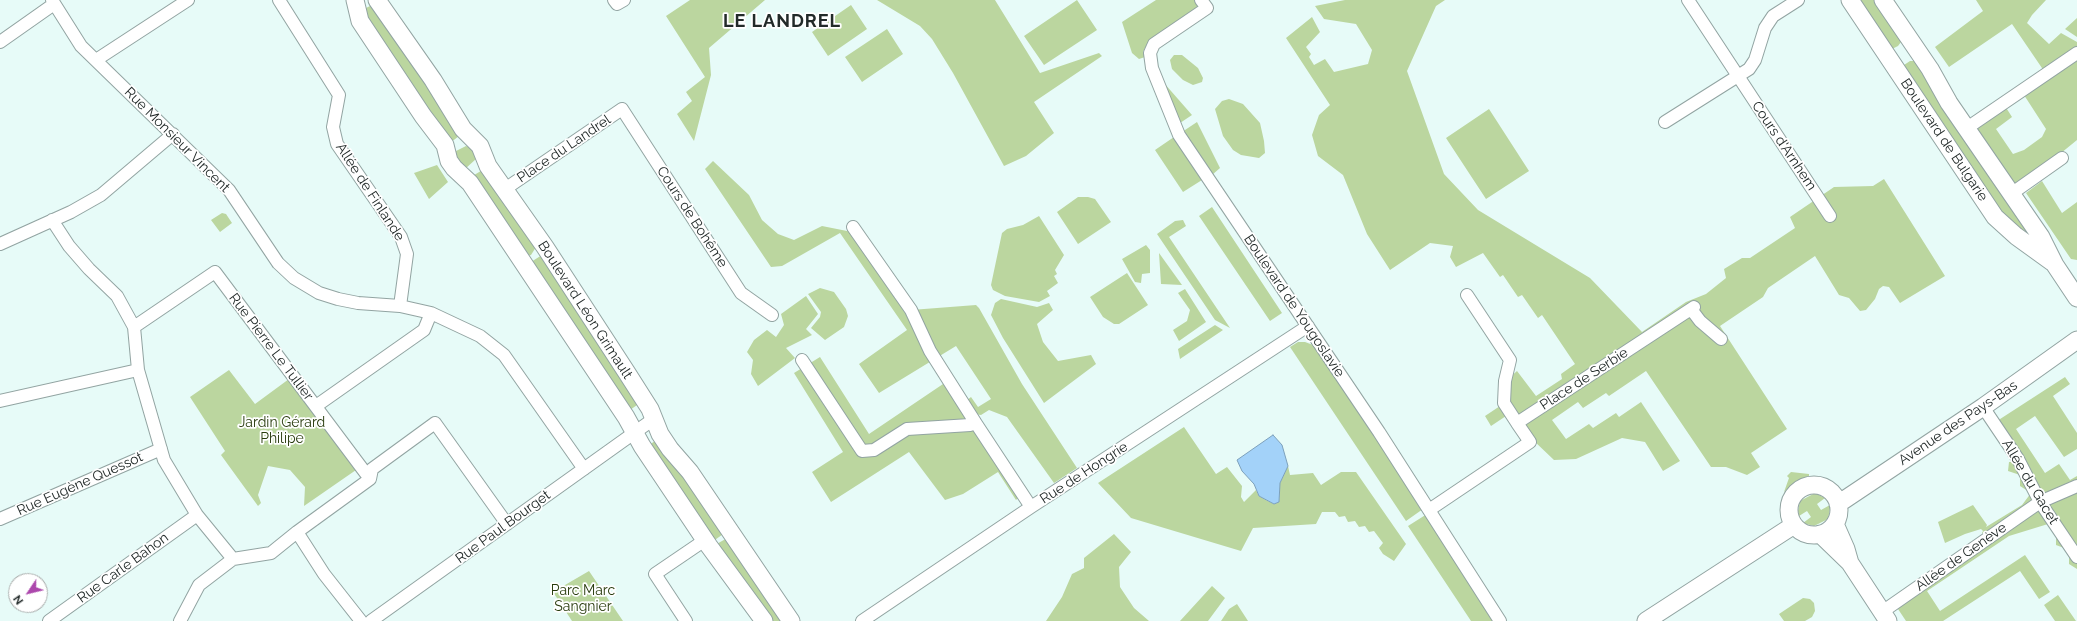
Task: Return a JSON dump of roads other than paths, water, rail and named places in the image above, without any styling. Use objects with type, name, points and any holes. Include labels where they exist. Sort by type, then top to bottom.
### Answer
[{"type":"main road","name":"Boulevard Léon Grimault","points":[[355,0],[360,21],[427,122],[442,141],[454,168],[470,183],[705,540],[764,621]]},
{"type":"main road","name":"Boulevard Léon Grimault","points":[[377,0],[429,74],[463,129],[480,146],[488,166],[608,342],[654,418],[660,434],[670,449],[690,472],[791,621]]},
{"type":"main road","name":"Boulevard de Bulgarie","points":[[1850,0],[1995,217],[2016,236],[2055,264]]},
{"type":"main road","name":"Boulevard de Bulgarie","points":[[1883,0],[2041,238],[2055,264],[2077,298]]},
{"type":"main road","name":"Avenue des Pays-Bas","points":[[1838,504],[1983,407],[2077,340]]},
{"type":"main road","points":[[1816,486],[1826,489],[1834,495],[1838,504],[1838,514],[1835,524],[1820,534],[1808,534],[1800,531],[1794,525],[1790,514],[1790,503],[1796,493],[1805,487],[1816,486]]},
{"type":"main road","points":[[1835,524],[1846,549],[1850,563]]},
{"type":"main road","points":[[1646,621],[1794,525]]},
{"type":"main road","points":[[1820,534],[1850,563],[1885,616]]},
{"type":"street","points":[[96,60],[188,0]]},
{"type":"street","name":"Allée de Finlande","points":[[279,0],[339,95],[333,127],[337,144],[401,237],[407,254],[400,306]]},
{"type":"street","name":"Boulevard de Yougoslavie","points":[[1201,0],[1207,8],[1154,44],[1150,53],[1151,62],[1179,135],[1308,326],[1500,621]]},
{"type":"street","name":"Cours d'Arnhem","points":[[1688,0],[1830,216]]},
{"type":"street","points":[[1665,122],[1749,69],[1756,60],[1765,28],[1773,16],[1798,0]]},
{"type":"street","points":[[0,42],[53,2]]},
{"type":"street","name":"Rue Monsieur Vincent","points":[[53,2],[81,46],[229,190],[278,263],[294,278],[319,293],[338,299],[358,303],[400,306],[430,313],[480,336],[504,355],[584,469]]},
{"type":"street","points":[[1967,128],[2077,53]]},
{"type":"street","name":"Place du Landrel","points":[[505,189],[622,109]]},
{"type":"street","name":"Cours de Bohême","points":[[622,109],[741,293],[772,315]]},
{"type":"street","points":[[0,244],[101,195],[173,134]]},
{"type":"street","points":[[2011,194],[2062,158]]},
{"type":"street","points":[[52,220],[79,257],[117,296],[134,327],[138,370],[164,460],[197,515],[233,559]]},
{"type":"street","points":[[853,227],[911,310],[930,351],[1030,507]]},
{"type":"street","name":"Rue Pierre Le Tullier","points":[[134,327],[215,272],[370,479]]},
{"type":"street","points":[[1429,510],[1530,442],[1504,403],[1505,381],[1510,360],[1467,295]]},
{"type":"street","name":"Place de Serbie","points":[[1517,422],[1693,308],[1700,321],[1721,339]]},
{"type":"street","points":[[316,406],[424,330],[430,313]]},
{"type":"street","name":"Rue de Hongrie","points":[[862,621],[1030,507],[1308,326]]},
{"type":"street","points":[[802,360],[862,451],[874,450],[907,429],[970,425],[975,422]]},
{"type":"street","points":[[0,401],[138,370]]},
{"type":"street","name":"Allée du Gacet","points":[[1983,407],[2018,458],[2040,502],[2077,557]]},
{"type":"street","name":"Rue Paul Bourget","points":[[371,621],[654,418]]},
{"type":"street","points":[[180,621],[199,585],[233,559],[271,553],[297,532],[370,479],[372,469],[435,423],[507,524]]},
{"type":"street","name":"Rue Eugène Quessot","points":[[0,520],[160,449]]},
{"type":"street","name":"Allée de Genève","points":[[1885,616],[2040,502],[2077,486]]},
{"type":"street","name":"Rue Carle Bahon","points":[[49,621],[197,515]]},
{"type":"street","points":[[297,532],[324,574],[361,621]]},
{"type":"street","points":[[686,621],[655,574],[705,540]]},
{"type":"water","points":[[1273,435],[1282,445],[1288,466],[1280,483],[1279,502],[1274,504],[1259,496],[1254,484],[1242,471],[1237,460]]},
{"type":"district","name":"LE LANDREL","points":[[782,22]]},
{"type":"park label","name":"Jardin Gérard Philipe","points":[[282,432]]},
{"type":"park label","name":"Parc Marc Sangnier","points":[[583,600]]}]
